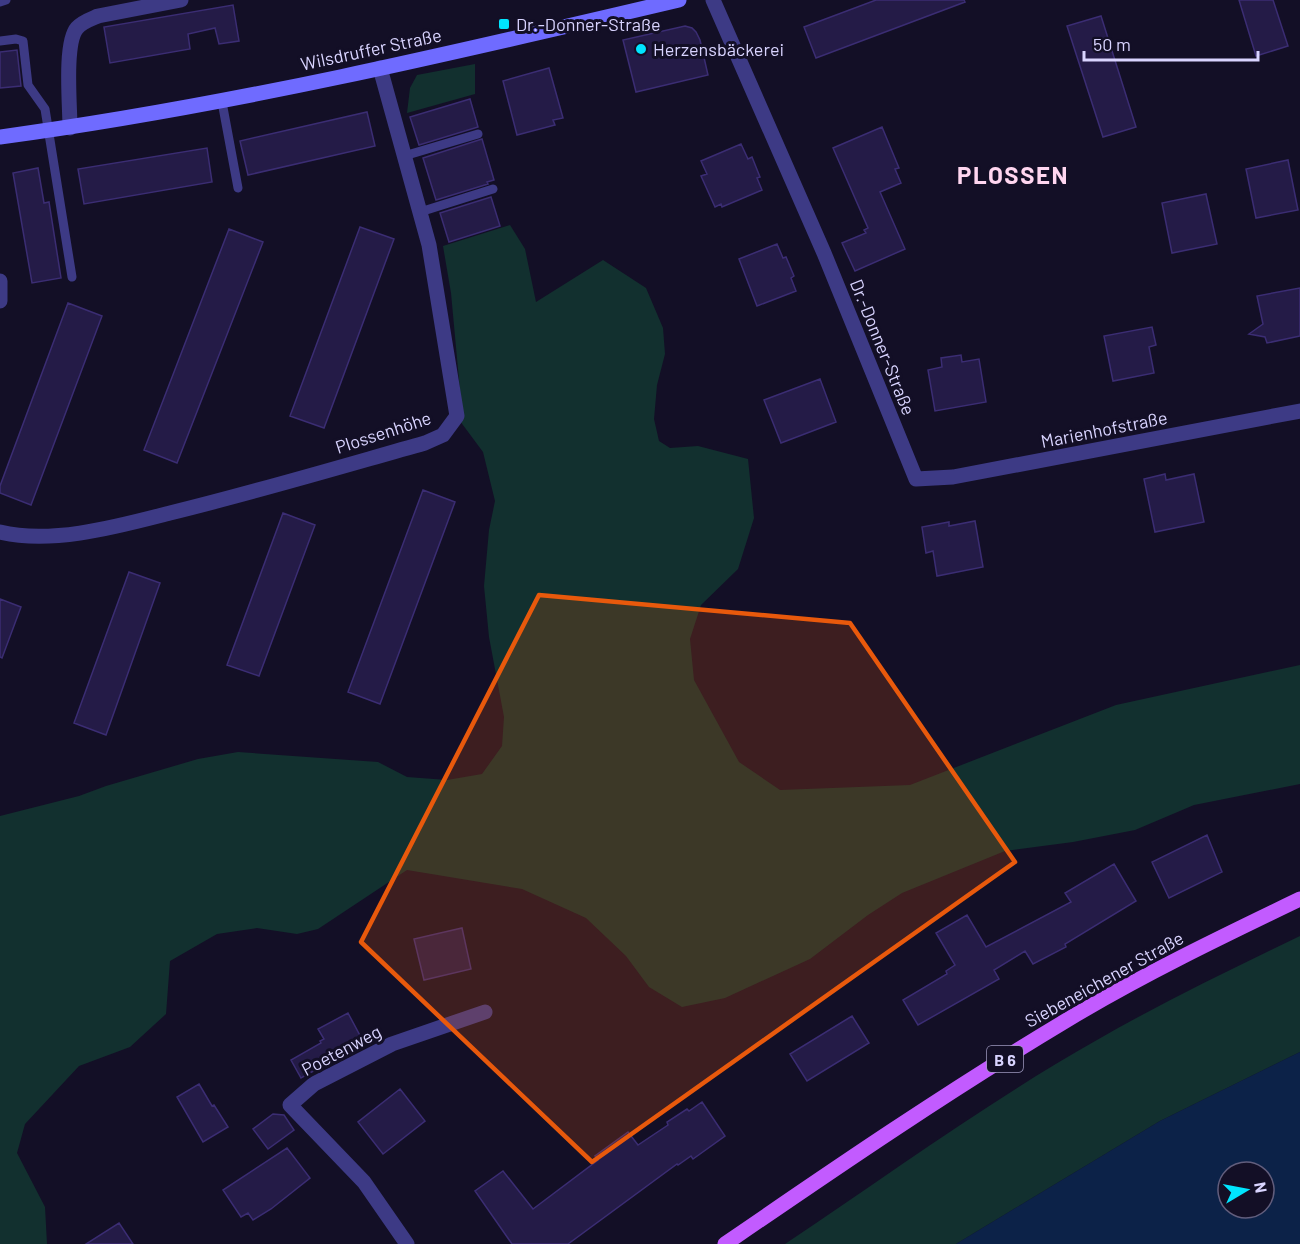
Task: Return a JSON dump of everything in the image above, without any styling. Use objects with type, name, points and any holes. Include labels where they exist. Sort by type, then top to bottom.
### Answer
[{"type":"main road","name":"Wilsdruffer Straße","points":[[0,137],[70,128],[222,102],[380,68],[629,6],[679,0]]},
{"type":"main road","name":"Siebeneichener Straße","points":[[725,1244],[937,1100],[1068,1019],[1187,953],[1300,899]]},
{"type":"street","points":[[70,128],[69,54],[77,28],[98,16],[181,0]]},
{"type":"street","name":"Dr.-Donner-Straße","points":[[713,0],[824,253],[916,479]]},
{"type":"street","name":"Plossenhöhe","points":[[0,532],[17,536],[69,534],[133,522],[263,489],[425,443],[443,435],[458,416],[429,245],[380,68]]},
{"type":"street","points":[[0,281],[0,301]]},
{"type":"street","name":"Marienhofstraße","points":[[916,479],[953,477],[1300,411]]},
{"type":"street","name":"Poetenweg","points":[[407,1244],[364,1182],[290,1105],[314,1084],[392,1044],[485,1012]]},
{"type":"lane","points":[[0,2],[6,0]]},
{"type":"lane","points":[[0,41],[16,39],[23,41],[28,85],[45,109],[72,277]]},
{"type":"lane","points":[[222,102],[238,188]]},
{"type":"lane","points":[[404,156],[478,134]]},
{"type":"lane","points":[[420,212],[493,189]]},
{"type":"highlighted area","points":[[539,595],[850,623],[1015,862],[592,1162],[361,942]]},
{"type":"green space","points":[[475,64],[475,94],[407,113],[410,88],[417,75]]},
{"type":"green space","points":[[510,225],[525,249],[536,302],[603,260],[646,288],[663,328],[665,354],[657,385],[654,419],[659,441],[670,448],[698,446],[748,459],[754,518],[738,569],[701,605],[690,639],[694,680],[739,762],[780,790],[910,785],[1116,705],[1300,665],[1300,784],[1194,805],[1135,830],[1073,842],[1005,851],[902,893],[868,915],[810,959],[725,998],[682,1007],[649,987],[626,956],[586,918],[522,889],[407,870],[318,929],[297,934],[257,928],[217,934],[170,961],[166,1014],[130,1047],[79,1066],[25,1124],[17,1153],[45,1207],[47,1244],[0,1244],[0,816],[79,796],[198,759],[238,752],[378,762],[407,777],[447,780],[482,774],[502,746],[504,717],[489,637],[484,586],[489,530],[495,501],[483,452],[460,421],[462,412],[451,293],[443,246]]},
{"type":"green space","points":[[1300,936],[1300,1052],[1160,1121],[956,1244],[785,1244],[978,1113],[1057,1063],[1172,999]]},
{"type":"water","points":[[1300,1052],[1300,1244],[956,1244],[1160,1121]]},
{"type":"building","points":[[876,0],[964,0],[965,2],[816,58],[804,27]]},
{"type":"building","points":[[1239,0],[1273,0],[1288,46],[1256,56]]},
{"type":"building","points":[[233,5],[239,41],[219,44],[215,28],[188,34],[190,49],[110,63],[104,27]]},
{"type":"building","points":[[1101,16],[1136,127],[1103,137],[1067,26]]},
{"type":"building","points":[[685,26],[692,28],[700,40],[708,75],[636,92],[623,40]]},
{"type":"building","points":[[17,50],[21,86],[0,88],[0,52]]},
{"type":"building","points":[[549,68],[563,118],[553,120],[555,125],[517,135],[503,81]]},
{"type":"building","points":[[470,99],[478,127],[419,145],[410,117]]},
{"type":"building","points":[[367,112],[375,146],[248,175],[240,141]]},
{"type":"building","points":[[882,127],[899,168],[895,169],[901,183],[880,192],[905,249],[855,271],[842,243],[866,233],[864,230],[868,228],[833,148]]},
{"type":"building","points":[[482,139],[494,180],[487,182],[488,184],[436,200],[423,158]]},
{"type":"building","points":[[741,144],[748,159],[752,157],[760,177],[757,178],[762,190],[722,207],[721,204],[715,207],[701,176],[707,174],[701,161]]},
{"type":"building","points":[[207,148],[212,182],[84,204],[78,169]]},
{"type":"building","points":[[1288,160],[1298,210],[1256,218],[1246,169]]},
{"type":"building","points":[[38,168],[44,203],[49,202],[61,278],[32,283],[13,173]]},
{"type":"building","points":[[1206,194],[1217,244],[1172,253],[1162,203]]},
{"type":"building","points":[[491,197],[500,226],[449,242],[440,213]]},
{"type":"building","points":[[360,227],[394,239],[324,428],[290,416]]},
{"type":"building","points":[[229,229],[263,242],[177,463],[144,450]]},
{"type":"building","points":[[777,244],[783,258],[786,257],[794,276],[791,278],[796,291],[757,306],[739,259]]},
{"type":"building","points":[[1300,288],[1300,336],[1267,343],[1265,337],[1249,334],[1263,324],[1257,296]]},
{"type":"building","points":[[68,303],[102,316],[31,505],[0,493],[0,486]]},
{"type":"building","points":[[1152,327],[1156,345],[1149,347],[1154,373],[1113,381],[1104,336]]},
{"type":"building","points":[[961,355],[962,362],[979,359],[986,402],[935,411],[928,370],[942,367],[941,358]]},
{"type":"building","points":[[820,379],[836,422],[781,443],[764,400]]},
{"type":"building","points":[[1165,474],[1166,480],[1194,474],[1204,522],[1155,532],[1144,479]]},
{"type":"building","points":[[423,490],[455,502],[380,704],[348,692]]},
{"type":"building","points":[[283,513],[315,525],[259,676],[227,665]]},
{"type":"building","points":[[975,521],[983,567],[937,576],[933,551],[926,553],[922,527],[949,522],[949,526]]},
{"type":"building","points":[[129,572],[160,583],[106,735],[74,723]]},
{"type":"building","points":[[0,599],[21,607],[2,658],[0,657]]},
{"type":"building","points":[[1207,835],[1222,872],[1169,898],[1152,862]]},
{"type":"building","points":[[1114,864],[1136,901],[1065,944],[1066,947],[1033,964],[1025,951],[994,970],[999,979],[918,1025],[903,1000],[947,974],[946,971],[955,965],[936,933],[967,915],[986,947],[1071,902],[1065,893]]},
{"type":"building","points":[[462,928],[471,969],[424,980],[414,939]]},
{"type":"building","points":[[348,1013],[364,1043],[301,1078],[291,1060],[321,1043],[320,1041],[324,1039],[318,1029]]},
{"type":"building","points":[[852,1016],[869,1043],[807,1081],[790,1054]]},
{"type":"building","points":[[199,1084],[228,1127],[203,1142],[177,1097]]},
{"type":"building","points":[[400,1089],[425,1121],[383,1154],[358,1122]]},
{"type":"building","points":[[702,1102],[725,1136],[693,1159],[691,1156],[677,1164],[568,1244],[512,1244],[475,1191],[503,1171],[533,1209],[598,1160],[595,1156],[628,1132],[638,1145],[668,1125],[667,1122]]},
{"type":"building","points":[[273,1114],[284,1115],[294,1130],[268,1149],[253,1129]]},
{"type":"building","points":[[287,1148],[310,1178],[271,1209],[253,1220],[248,1213],[241,1217],[223,1190]]},
{"type":"building","points":[[119,1223],[133,1244],[86,1244]]},
{"type":"place","name":"Dr.-Donner-Straße","points":[[504,24]]},
{"type":"place","name":"Herzensbäckerei","points":[[641,49]]},
{"type":"district","name":"PLOSSEN","points":[[1013,174]]}]
